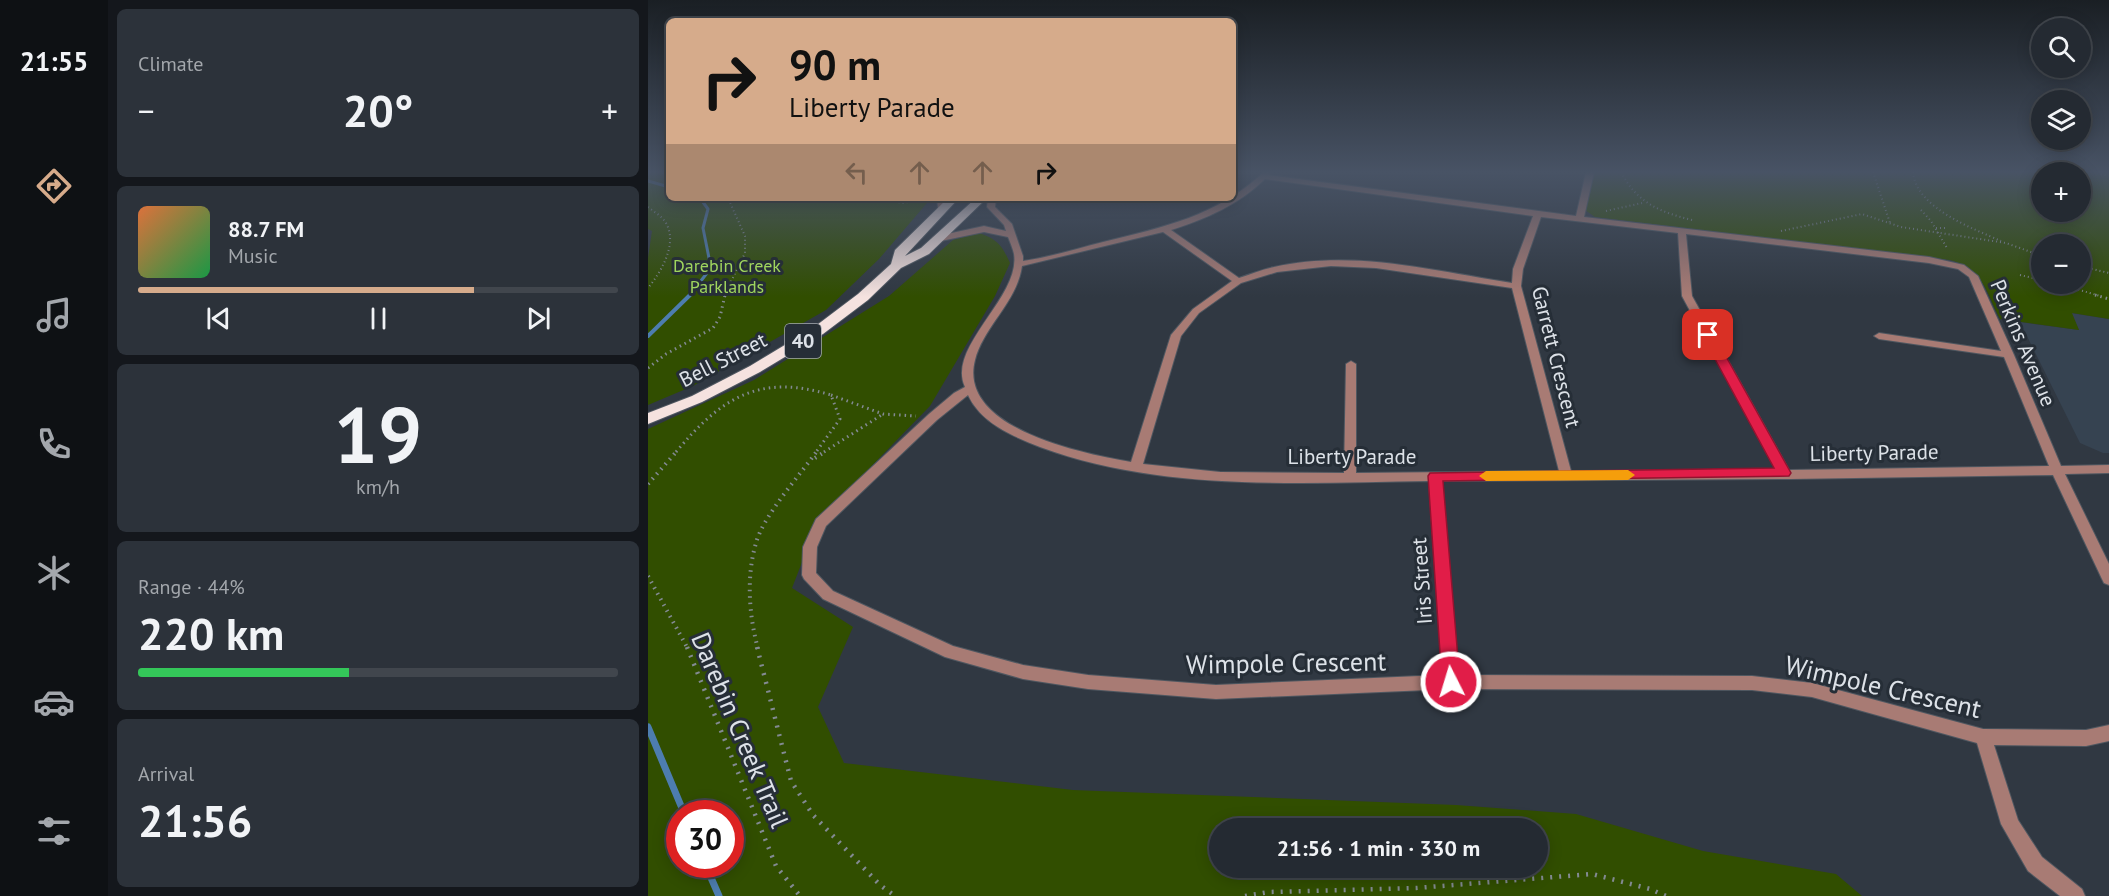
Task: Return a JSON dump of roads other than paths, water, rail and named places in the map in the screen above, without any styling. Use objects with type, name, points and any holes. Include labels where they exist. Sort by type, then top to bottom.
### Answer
[{"type":"highway","name":"Bell Street","points":[[897,265],[899,253],[932,214]]},
{"type":"highway","name":"Bell Street","points":[[648,419],[697,399],[755,369],[818,331],[863,297],[897,265],[925,251],[964,214]]},
{"type":"street","points":[[970,389],[967,374],[970,357],[1011,286],[1020,264],[1018,244],[1008,224],[998,214]]},
{"type":"street","points":[[1020,264],[1164,229],[1205,214]]},
{"type":"street","name":"Perkins Avenue","points":[[1538,214],[1929,260],[1961,267],[1973,276],[2057,470]]},
{"type":"street","name":"Garrett Crescent","points":[[1538,214],[1518,269],[1516,286],[1566,476]]},
{"type":"street","points":[[1579,219],[1580,214]]},
{"type":"street","points":[[936,239],[984,229],[1011,234]]},
{"type":"street","points":[[1164,229],[1238,281]]},
{"type":"street","points":[[1682,232],[1688,296],[1784,473]]},
{"type":"street","points":[[1136,467],[1176,335],[1204,304],[1238,281],[1276,269],[1331,263],[1376,265],[1516,286]]},
{"type":"street","points":[[1879,336],[2009,355]]},
{"type":"street","points":[[1350,477],[1351,364]]},
{"type":"street","name":"Liberty Parade","points":[[970,389],[976,402],[986,413],[1017,433],[1082,456],[1136,467],[1240,477],[1566,476],[2109,469]]},
{"type":"street","name":"Wimpole Crescent","points":[[970,389],[957,396],[933,417],[821,523],[810,547],[809,575],[828,596],[950,652],[1023,672],[1088,682],[1216,692],[1451,682],[1752,683],[1812,690],[1983,737],[2086,738],[2109,733]]},
{"type":"street","points":[[2057,470],[2109,579]]},
{"type":"street","name":"Iris Street","points":[[1435,476],[1451,682]]},
{"type":"street","points":[[1983,737],[2010,824],[2035,864],[2075,896]]},
{"type":"waterway","points":[[689,296],[711,268],[703,228],[707,214]]},
{"type":"waterway","points":[[648,336],[689,296]]},
{"type":"waterway","points":[[648,727],[679,800]]},
{"type":"waterway","points":[[711,878],[719,896]]},
{"type":"park label","name":"Darebin Creek Parklands","points":[[727,276]]}]
